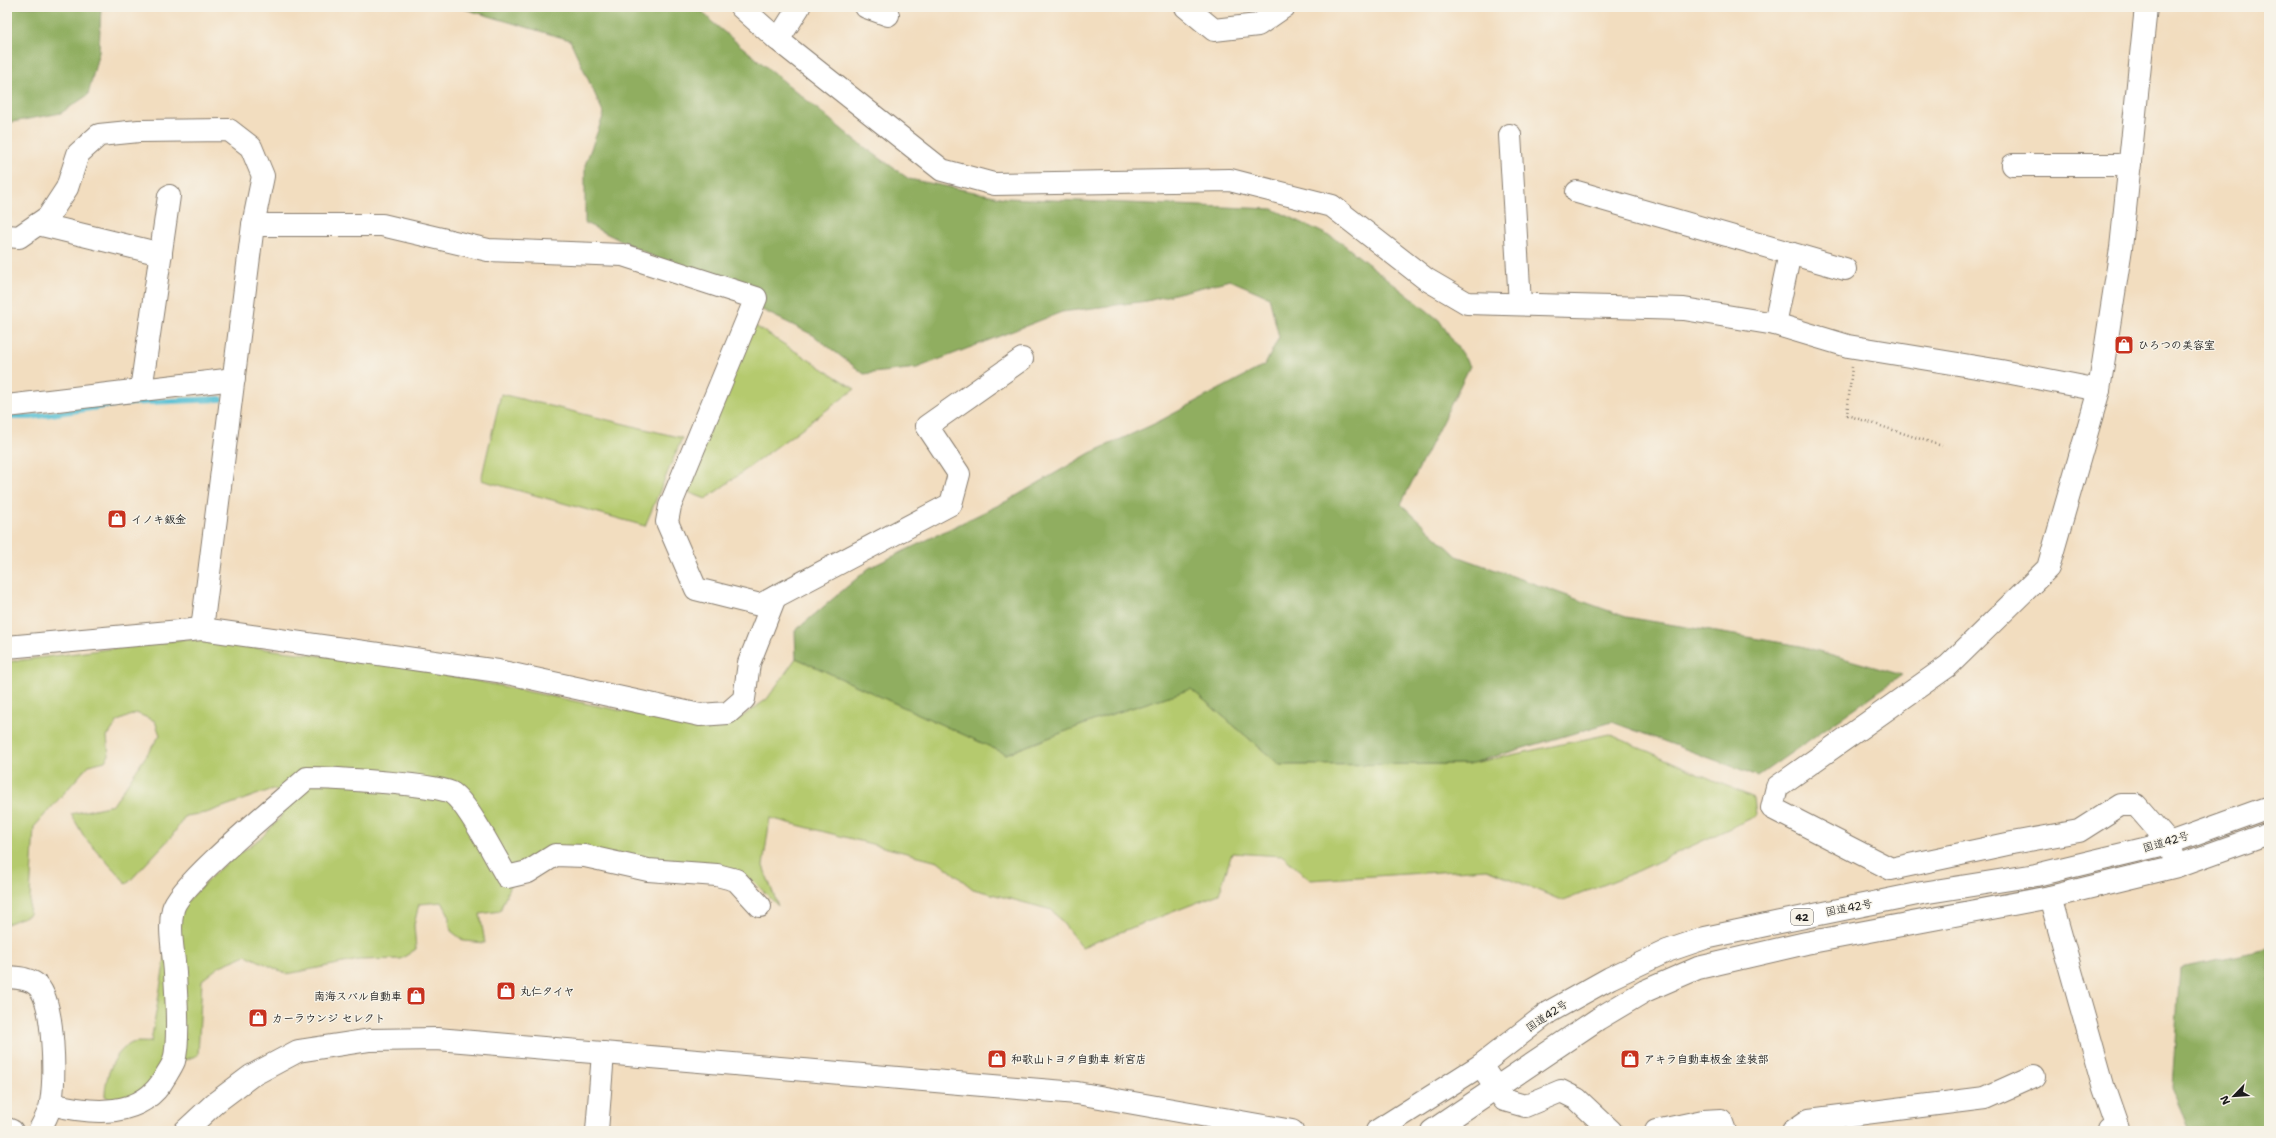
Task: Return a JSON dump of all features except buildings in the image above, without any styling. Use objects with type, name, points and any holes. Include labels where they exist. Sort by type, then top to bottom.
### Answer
[{"type":"main road","points":[[741,7],[778,40],[942,170],[994,184],[1230,180],[1332,206],[1426,279],[1467,303],[1684,309],[1775,324],[1854,347],[2001,371],[2099,390]]},
{"type":"main road","points":[[778,40],[799,7]]},
{"type":"main road","points":[[866,7],[888,15]]},
{"type":"main road","points":[[1186,7],[1214,30],[1258,25],[1284,7]]},
{"type":"main road","points":[[2146,7],[2121,248],[2099,390],[2048,568],[1948,666],[1777,787],[1772,808],[1891,869],[2012,843],[2079,831],[2120,805],[2136,805],[2169,843],[2177,866]]},
{"type":"main road","points":[[7,236],[19,237],[48,217],[67,188],[78,154],[98,135],[138,131],[229,130],[251,147],[263,176],[253,225],[202,629]]},
{"type":"main road","points":[[1510,135],[1520,304]]},
{"type":"main road","points":[[2013,165],[2130,165]]},
{"type":"main road","points":[[1578,192],[1845,269]]},
{"type":"main road","points":[[141,390],[169,196]]},
{"type":"main road","points":[[38,224],[161,254]]},
{"type":"main road","points":[[253,225],[382,225],[488,250],[622,255],[756,298],[670,506],[667,522],[696,589],[760,605],[951,504],[959,474],[927,426],[1022,359]]},
{"type":"main road","points":[[1775,324],[1790,253]]},
{"type":"main road","points":[[7,406],[234,379]]},
{"type":"main road","points":[[7,647],[202,629],[498,671],[700,715],[728,713],[744,699],[749,663],[775,597]]},
{"type":"main road","points":[[51,1104],[76,1110],[120,1109],[134,1107],[146,1099],[160,1086],[174,1061],[177,1039],[172,934],[173,908],[193,881],[307,778],[434,787],[452,792],[461,803],[507,877],[528,872],[555,855],[585,856],[648,870],[697,872],[736,880],[760,906]]},
{"type":"main road","name":"国道42号","points":[[1377,1131],[1481,1065],[1549,1012],[1610,978],[1667,952],[1705,938],[1922,893],[2036,875],[2169,843],[2269,807]]},
{"type":"main road","name":"42","points":[[1432,1131],[1495,1087],[1598,1019],[1638,995],[1698,968],[1806,943],[2050,897],[2177,866],[2269,833]]},
{"type":"main road","points":[[2050,897],[2104,1088],[2118,1128],[2110,1131]]},
{"type":"main road","points":[[7,977],[30,980],[39,987],[49,1014],[52,1044],[51,1104],[39,1131]]},
{"type":"main road","points":[[186,1131],[215,1103],[251,1076],[298,1051],[370,1040],[437,1039],[1077,1093],[1292,1131]]},
{"type":"main road","points":[[597,1131],[603,1053]]},
{"type":"main road","points":[[1481,1065],[1504,1100],[1525,1106],[1561,1090],[1577,1099],[1611,1131]]},
{"type":"main road","points":[[1793,1131],[1809,1120],[1985,1098],[2034,1076]]},
{"type":"main road","points":[[1656,1131],[1704,1120],[1721,1120],[1725,1131]]},
{"type":"main road","points":[[7,1129],[12,1131]]},
{"type":"path","points":[[1854,347],[1847,415],[1942,446]]},
{"type":"green space","points":[[7,7],[101,7],[99,51],[88,95],[61,113],[7,123]]},
{"type":"green space","points":[[458,7],[698,7],[712,22],[856,141],[909,179],[1005,198],[1273,209],[1338,240],[1439,320],[1470,366],[1401,504],[1457,556],[1626,617],[1801,646],[1902,675],[1758,776],[1612,722],[1469,764],[1280,765],[1191,689],[1106,716],[1006,754],[796,658],[795,631],[869,568],[1009,500],[1090,453],[1154,424],[1265,365],[1279,337],[1269,297],[1230,280],[1147,301],[1062,312],[917,368],[864,374],[813,335],[585,223],[585,165],[604,114],[570,40]]},
{"type":"green space","points":[[752,324],[855,389],[706,499],[685,491]]},
{"type":"green space","points":[[501,394],[682,438],[645,526],[481,480]]},
{"type":"green space","points":[[185,639],[404,666],[652,717],[735,722],[767,699],[796,658],[1006,754],[1106,716],[1191,689],[1280,765],[1469,764],[1609,734],[1754,798],[1756,816],[1638,871],[1563,901],[1487,869],[1310,880],[1283,856],[1232,853],[1219,894],[1082,947],[1052,910],[973,889],[938,861],[770,818],[763,866],[778,906],[753,881],[733,869],[572,854],[510,885],[500,911],[480,914],[485,943],[464,941],[451,931],[448,913],[442,902],[419,904],[414,925],[416,949],[401,959],[359,960],[287,974],[246,955],[220,966],[202,980],[198,1055],[180,1062],[137,1098],[116,1103],[105,1096],[105,1089],[109,1073],[116,1058],[120,1052],[132,1043],[151,1042],[172,917],[219,869],[262,837],[280,818],[286,802],[284,793],[273,789],[206,813],[185,816],[172,836],[127,884],[85,838],[71,814],[113,805],[160,735],[155,721],[136,713],[118,721],[107,737],[109,755],[105,761],[89,765],[34,827],[29,915],[7,924],[7,662]]},
{"type":"green space","points":[[2269,949],[2269,1131],[2189,1131],[2172,1087],[2180,967]]},
{"type":"waterway","points":[[7,417],[31,417],[124,403],[220,399]]},
{"type":"place","name":"ひろつの美容室","points":[[2124,345]]},
{"type":"place","name":"イノキ鈑金","points":[[117,519]]},
{"type":"place","name":"丸仁タイヤ","points":[[506,991]]},
{"type":"place","name":"南海スバル自動車","points":[[416,996]]},
{"type":"place","name":"カーラウンジ セレクト","points":[[258,1018]]},
{"type":"place","name":"和歌山トヨタ自動車 新宮店","points":[[997,1059]]},
{"type":"place","name":"アキラ自動車板金 塗装部","points":[[1630,1059]]}]
